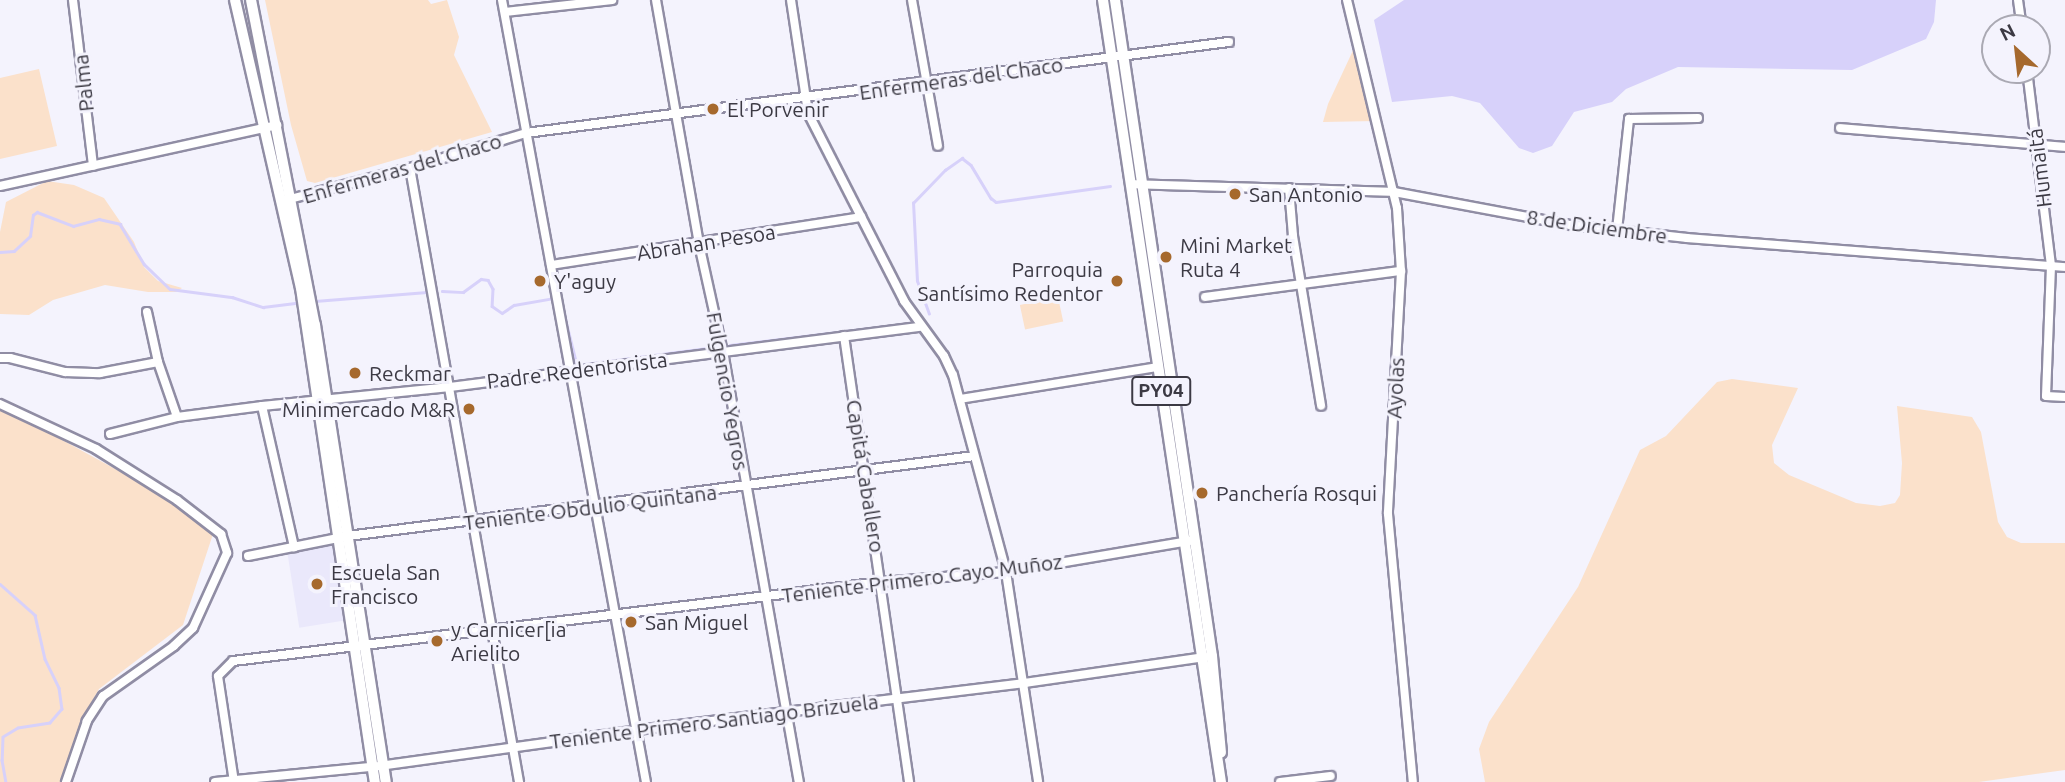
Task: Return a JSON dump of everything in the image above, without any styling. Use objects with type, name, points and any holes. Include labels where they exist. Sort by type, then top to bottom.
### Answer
[{"type":"main road","points":[[235,0],[265,128],[288,200]]},
{"type":"main road","points":[[251,0],[277,125],[309,312],[360,647],[375,782]]},
{"type":"main road","name":"PY04","points":[[1103,0],[1118,55],[1142,183],[1188,542]]},
{"type":"main road","name":"PY04","points":[[1115,0],[1131,184],[1157,367],[1207,657],[1221,782]]},
{"type":"main road","points":[[360,647],[386,782]]},
{"type":"street","name":"Palma","points":[[73,0],[93,166]]},
{"type":"street","points":[[502,0],[646,782]]},
{"type":"street","points":[[505,12],[612,0]]},
{"type":"street","name":"Fulgencio Yegros","points":[[656,0],[699,244],[723,352],[799,782]]},
{"type":"street","points":[[791,0],[803,99],[919,327],[944,356],[960,398],[1006,572],[1038,782]]},
{"type":"street","points":[[912,0],[938,146]]},
{"type":"street","name":"Ayolas","points":[[1347,0],[1394,192],[1401,271],[1388,514],[1413,782]]},
{"type":"street","name":"Enfermeras del Chaco","points":[[288,200],[410,168],[526,133],[1229,42]]},
{"type":"street","name":"Humaitá","points":[[2029,84],[2051,266],[2046,396],[2065,397]]},
{"type":"street","points":[[1617,230],[1629,119],[1698,118]]},
{"type":"street","points":[[0,186],[277,125]]},
{"type":"street","points":[[1840,128],[2065,147]]},
{"type":"street","points":[[410,168],[519,782]]},
{"type":"street","name":"8 de Diciembre","points":[[1131,184],[1394,192],[1570,225],[2065,267]]},
{"type":"street","points":[[1289,188],[1321,407]]},
{"type":"street","name":"Abrahan Pesoa","points":[[551,265],[861,217]]},
{"type":"street","points":[[1205,297],[1401,271]]},
{"type":"street","points":[[147,312],[158,362],[177,417]]},
{"type":"street","name":"Padre Redentorista","points":[[110,434],[177,417],[450,387],[572,369],[919,327]]},
{"type":"street","name":"Capitá Caballero","points":[[844,336],[899,697],[909,782]]},
{"type":"street","points":[[0,358],[10,358],[65,372],[100,373],[158,362]]},
{"type":"street","points":[[960,398],[1157,367]]},
{"type":"street","points":[[0,404],[96,449],[177,500],[221,534],[227,553],[192,628],[174,646],[103,696],[87,721],[66,782]]},
{"type":"street","points":[[262,406],[294,547]]},
{"type":"street","name":"Teniente Obdulio Quintana","points":[[248,556],[344,536],[597,506],[974,456]]},
{"type":"street","name":"Teniente Primero Cayo Muñoz","points":[[233,781],[218,676],[233,661],[882,582],[1006,572],[1188,542]]},
{"type":"street","name":"Teniente Primero Santiago Brizuela","points":[[215,782],[372,767],[1207,657]]},
{"type":"street","points":[[1280,782],[1331,776]]},
{"type":"shaded area","points":[[265,0],[428,0],[431,4],[447,0],[459,37],[454,55],[492,132],[315,183],[307,181],[291,125]]},
{"type":"shaded area","points":[[1404,0],[1936,0],[1934,22],[1926,39],[1852,70],[1678,67],[1626,89],[1612,102],[1574,112],[1552,146],[1533,153],[1519,148],[1480,103],[1452,96],[1392,102],[1374,20]]},
{"type":"shaded area","points":[[1356,44],[1376,121],[1323,122],[1328,104]]},
{"type":"shaded area","points":[[39,69],[57,146],[0,159],[0,78]]},
{"type":"shaded area","points":[[47,181],[74,185],[104,198],[134,242],[144,267],[158,281],[182,288],[176,292],[148,292],[105,285],[53,300],[29,315],[0,314],[0,232],[6,202]]},
{"type":"shaded area","points":[[1058,297],[1063,321],[1025,330],[1020,305]]},
{"type":"shaded area","points":[[1732,379],[1798,388],[1772,445],[1774,463],[1789,475],[1856,503],[1880,506],[1895,503],[1900,495],[1902,463],[1897,406],[1972,417],[1981,432],[1998,522],[2007,537],[2021,543],[2065,543],[2065,770],[1979,782],[1485,782],[1479,749],[1489,722],[1578,587],[1640,450],[1666,436],[1717,382]]},
{"type":"shaded area","points":[[0,406],[194,512],[213,534],[183,625],[99,689],[86,712],[63,782],[0,782]]},
{"type":"shaded area","name":"Escuela San Francisco","points":[[335,540],[348,620],[299,628],[287,548]]},
{"type":"waterway","points":[[929,314],[917,281],[913,203],[945,170],[962,158],[971,165],[996,202],[1110,186]]},
{"type":"waterway","points":[[0,252],[14,251],[30,236],[33,215],[37,212],[73,226],[99,219],[120,224],[144,264],[170,289],[232,297],[263,307],[301,302]]},
{"type":"waterway","points":[[442,291],[463,292],[481,279],[488,280],[493,289],[492,306],[502,313],[514,305],[554,298]]},
{"type":"waterway","points":[[315,301],[427,292]]},
{"type":"waterway","points":[[560,297],[577,365],[715,347]]},
{"type":"waterway","points":[[730,345],[911,323]]},
{"type":"waterway","points":[[0,584],[35,615],[45,659],[59,688],[62,709],[50,723],[18,728],[3,737],[2,760],[6,782]]},
{"type":"place","name":"El Porvenir","points":[[713,109]]},
{"type":"place","name":"San Antonio","points":[[1235,194]]},
{"type":"place","name":"Mini Market Ruta 4","points":[[1166,257]]},
{"type":"place","name":"Y'aguy","points":[[540,281]]},
{"type":"place","name":"Parroquia Santísimo Redentor","points":[[1117,281]]},
{"type":"place","name":"Reckmar","points":[[355,373]]},
{"type":"place","name":"Minimercado M&R","points":[[469,409]]},
{"type":"place","name":"Panchería Rosqui","points":[[1202,493]]},
{"type":"place","name":"Escuela San Francisco","points":[[317,584]]},
{"type":"place","name":"San Miguel","points":[[631,622]]},
{"type":"place","name":"y Carnicer[ia Arielito","points":[[437,641]]}]
